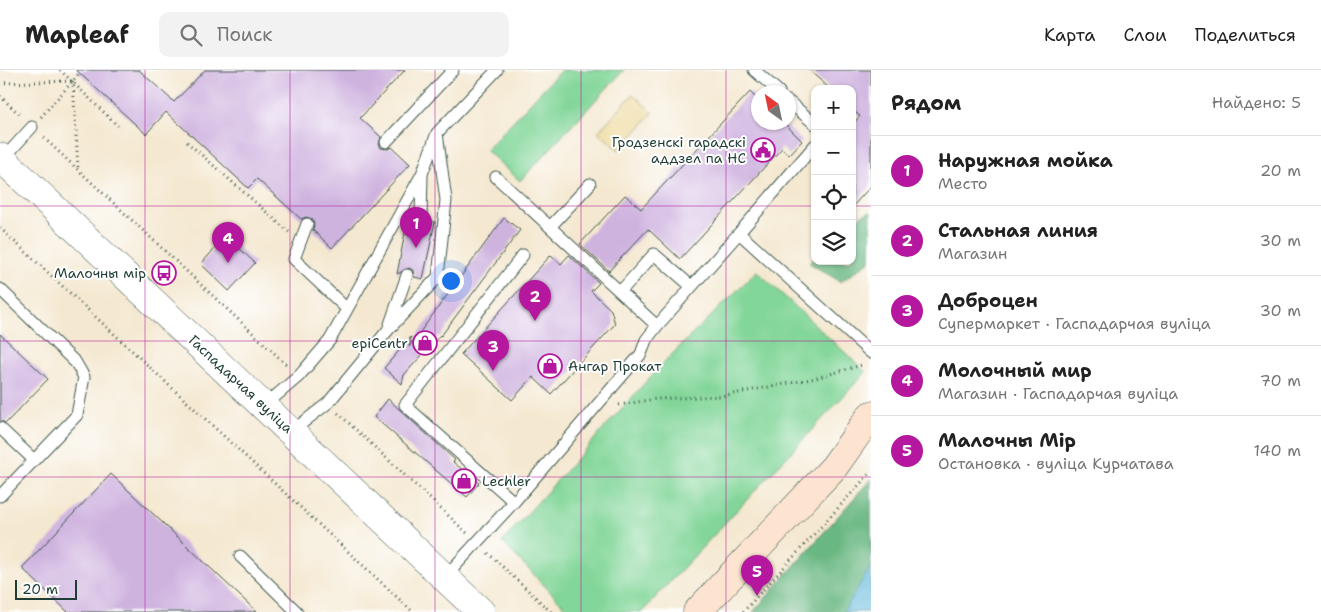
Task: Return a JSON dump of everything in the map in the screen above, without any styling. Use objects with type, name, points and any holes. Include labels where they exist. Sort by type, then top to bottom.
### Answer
[{"type":"main road","points":[[697,612],[834,467],[871,415]]},
{"type":"main road","points":[[834,467],[871,438]]},
{"type":"street","name":"Гаспадарчая вуліца","points":[[1,158],[482,612]]},
{"type":"lane","points":[[386,142],[453,70]]},
{"type":"lane","points":[[264,406],[299,376],[330,340],[422,174],[437,133],[497,70]]},
{"type":"lane","points":[[754,70],[771,85]]},
{"type":"lane","points":[[796,108],[811,121]]},
{"type":"lane","points":[[1,158],[32,127]]},
{"type":"lane","points":[[291,432],[328,403],[388,330],[438,277],[446,200],[437,133]]},
{"type":"lane","points":[[445,577],[514,502],[641,354],[646,340],[656,326],[811,150]]},
{"type":"lane","points":[[420,219],[422,174]]},
{"type":"lane","points":[[496,177],[656,326]]},
{"type":"lane","points":[[550,227],[590,184]]},
{"type":"lane","points":[[307,224],[294,259],[347,309]]},
{"type":"lane","points":[[739,233],[871,353]]},
{"type":"lane","points":[[620,292],[654,254],[691,286]]},
{"type":"lane","points":[[514,502],[405,405],[523,255]]},
{"type":"lane","points":[[388,330],[407,275]]},
{"type":"lane","points":[[0,289],[76,363],[84,376],[77,415],[0,496]]},
{"type":"lane","points":[[0,428],[34,460]]},
{"type":"lane","points":[[240,556],[297,612]]},
{"type":"path","points":[[60,70],[118,126]]},
{"type":"path","points":[[0,96],[32,127],[80,73]]},
{"type":"path","points":[[0,83],[73,81]]},
{"type":"path","points":[[73,81],[78,169]]},
{"type":"path","points":[[187,142],[300,243]]},
{"type":"path","points":[[0,228],[413,612]]},
{"type":"path","points":[[594,407],[656,399],[722,396],[816,378],[864,365]]},
{"type":"path","points":[[743,612],[871,472]]},
{"type":"green space","points":[[561,70],[624,70],[520,181],[486,150]]},
{"type":"green space","points":[[871,212],[870,261],[841,282],[812,265],[856,265],[856,222],[862,215]]},
{"type":"green space","points":[[757,271],[866,372],[642,612],[570,612],[502,542],[661,365]]},
{"type":"green space","points":[[871,479],[871,612],[753,612]]},
{"type":"sand","points":[[633,94],[653,113],[619,150],[598,132]]},
{"type":"water","points":[[871,566],[871,609],[868,612],[843,612]]},
{"type":"building","points":[[76,70],[139,70],[174,102],[205,70],[405,70],[360,118],[381,137],[379,144],[381,148],[388,149],[392,147],[410,164],[332,248],[313,230],[314,223],[312,219],[306,217],[301,219],[257,179],[248,188],[166,112],[146,134]]},
{"type":"building","points":[[809,70],[871,70],[871,186],[856,203],[856,120],[860,116],[856,113],[856,85],[826,85]]},
{"type":"building","points":[[750,92],[751,130],[791,130],[802,141],[789,155],[782,148],[680,259],[648,229],[609,271],[580,244],[625,195],[641,209]]},
{"type":"building","points":[[408,217],[414,218],[415,223],[420,226],[425,225],[428,221],[435,222],[423,279],[414,277],[413,270],[409,268],[397,274]]},
{"type":"building","points":[[504,218],[520,230],[441,336],[404,375],[402,384],[384,368],[411,337],[409,347]]},
{"type":"building","points":[[226,236],[255,263],[229,291],[201,264]]},
{"type":"building","points":[[551,255],[561,264],[569,255],[599,283],[591,291],[611,310],[615,324],[551,394],[533,377],[512,400],[461,354]]},
{"type":"building","points":[[0,334],[48,379],[6,423],[0,421]]},
{"type":"building","points":[[388,399],[455,460],[453,462],[479,483],[467,497],[374,417]]},
{"type":"building","points":[[111,474],[257,612],[68,612],[22,568]]},
{"type":"place","name":"Гродзенскі гарадскі аддзел па НС","points":[[763,150]]},
{"type":"place","name":"Наружная мойка","points":[[416,248]]},
{"type":"place","name":"Молочный мир","points":[[228,263]]},
{"type":"place","name":"Малочны мір","points":[[164,273]]},
{"type":"place","name":"Стальная линия","points":[[535,321]]},
{"type":"place","name":"epiCentr","points":[[425,343]]},
{"type":"place","name":"Ангар Прокат","points":[[550,366]]},
{"type":"place","name":"Доброцен","points":[[493,371]]},
{"type":"place","name":"Lechler","points":[[464,481]]},
{"type":"place","name":"Малочны Мір","points":[[757,596]]}]
